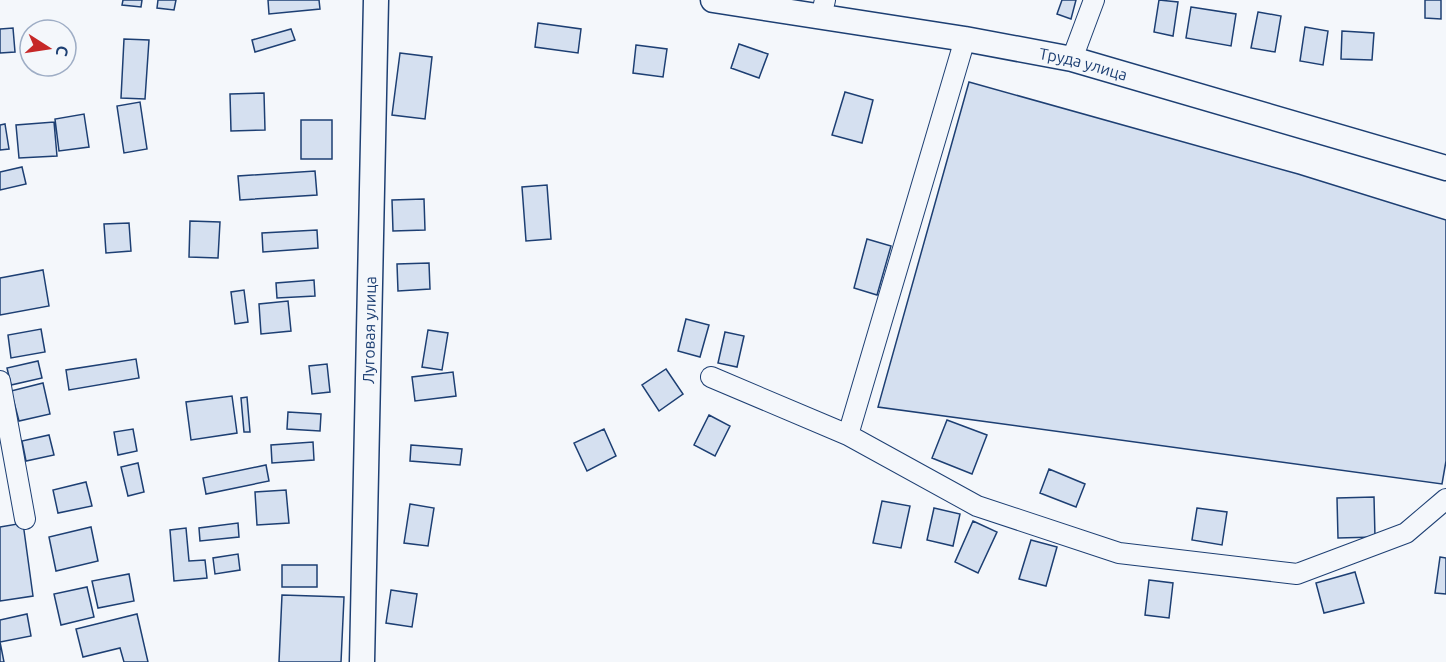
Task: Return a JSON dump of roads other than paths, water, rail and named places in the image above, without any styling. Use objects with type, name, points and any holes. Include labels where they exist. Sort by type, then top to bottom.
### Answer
[{"type":"street","name":"Луговая улица","points":[[362,662],[376,0]]},
{"type":"street","name":"Труда улица","points":[[713,0],[823,8],[965,39],[1072,59],[1446,168]]},
{"type":"street","points":[[1072,59],[1094,0]]},
{"type":"street","points":[[848,435],[965,39]]},
{"type":"street","points":[[711,377],[848,435],[977,506],[1119,553],[1298,574],[1406,533],[1446,499]]},
{"type":"street","points":[[0,381],[25,519]]}]
